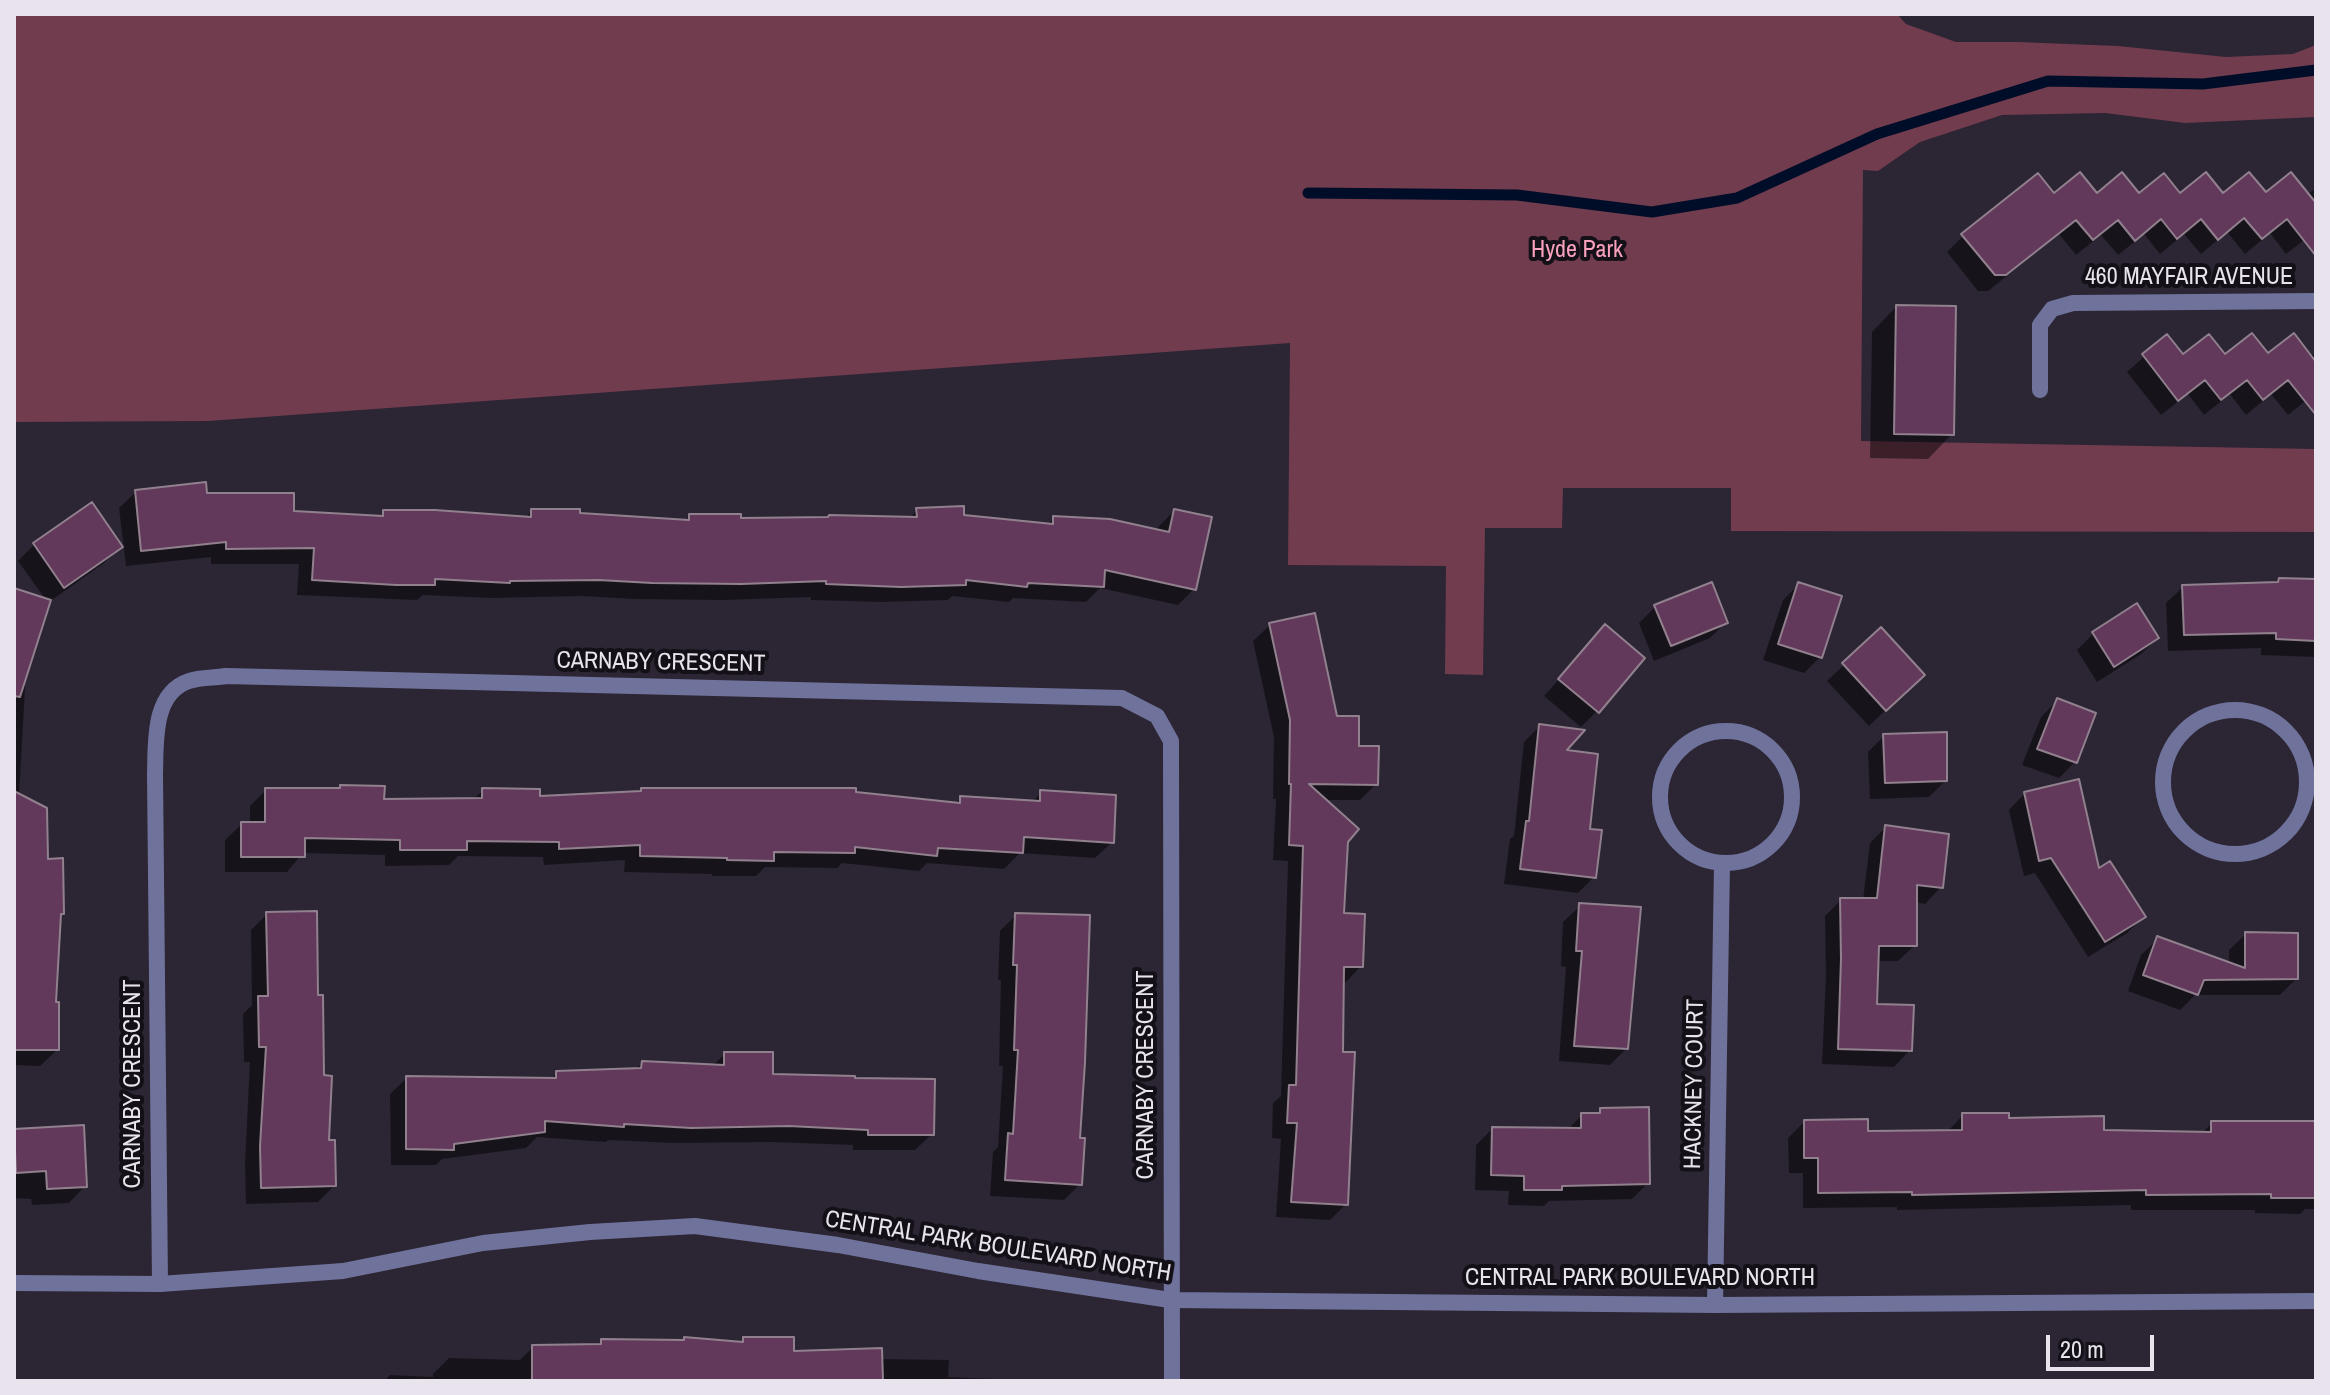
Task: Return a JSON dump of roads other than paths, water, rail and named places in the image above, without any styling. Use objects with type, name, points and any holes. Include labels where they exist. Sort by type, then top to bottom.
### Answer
[{"type":"street","name":"460 MAYFAIR AVENUE","points":[[2040,390],[2040,325],[2052,309],[2073,303],[2316,301]]},
{"type":"street","name":"CARNABY CRESCENT","points":[[160,1284],[157,723],[167,696],[187,681],[226,676],[1122,698],[1157,716],[1171,741],[1172,1381]]},
{"type":"street","points":[[2223,711],[2247,711],[2275,722],[2293,739],[2312,778],[2297,819],[2280,838],[2259,850],[2248,852],[2226,854],[2201,845],[2181,830],[2171,816],[2163,792],[2165,766],[2175,743],[2192,724],[2223,711]]},
{"type":"street","points":[[1728,730],[1760,739],[1770,746],[1785,764],[1793,797],[1789,820],[1779,837],[1762,853],[1746,861],[1722,863],[1695,856],[1672,836],[1662,815],[1660,791],[1674,755],[1691,740],[1728,730]]},
{"type":"street","name":"HACKNEY COURT","points":[[1715,1305],[1722,863]]},
{"type":"street","name":"CENTRAL PARK BOULEVARD NORTH","points":[[14,1283],[160,1284],[343,1271],[483,1243],[590,1232],[695,1226],[838,1245],[978,1271],[1170,1300],[1715,1305],[2316,1301]]},
{"type":"waterway","points":[[1308,193],[1517,195],[1652,212],[1737,198],[1877,134],[2048,81],[2203,84],[2316,70]]},
{"type":"park label","name":"Hyde Park","points":[[1577,251]]}]
